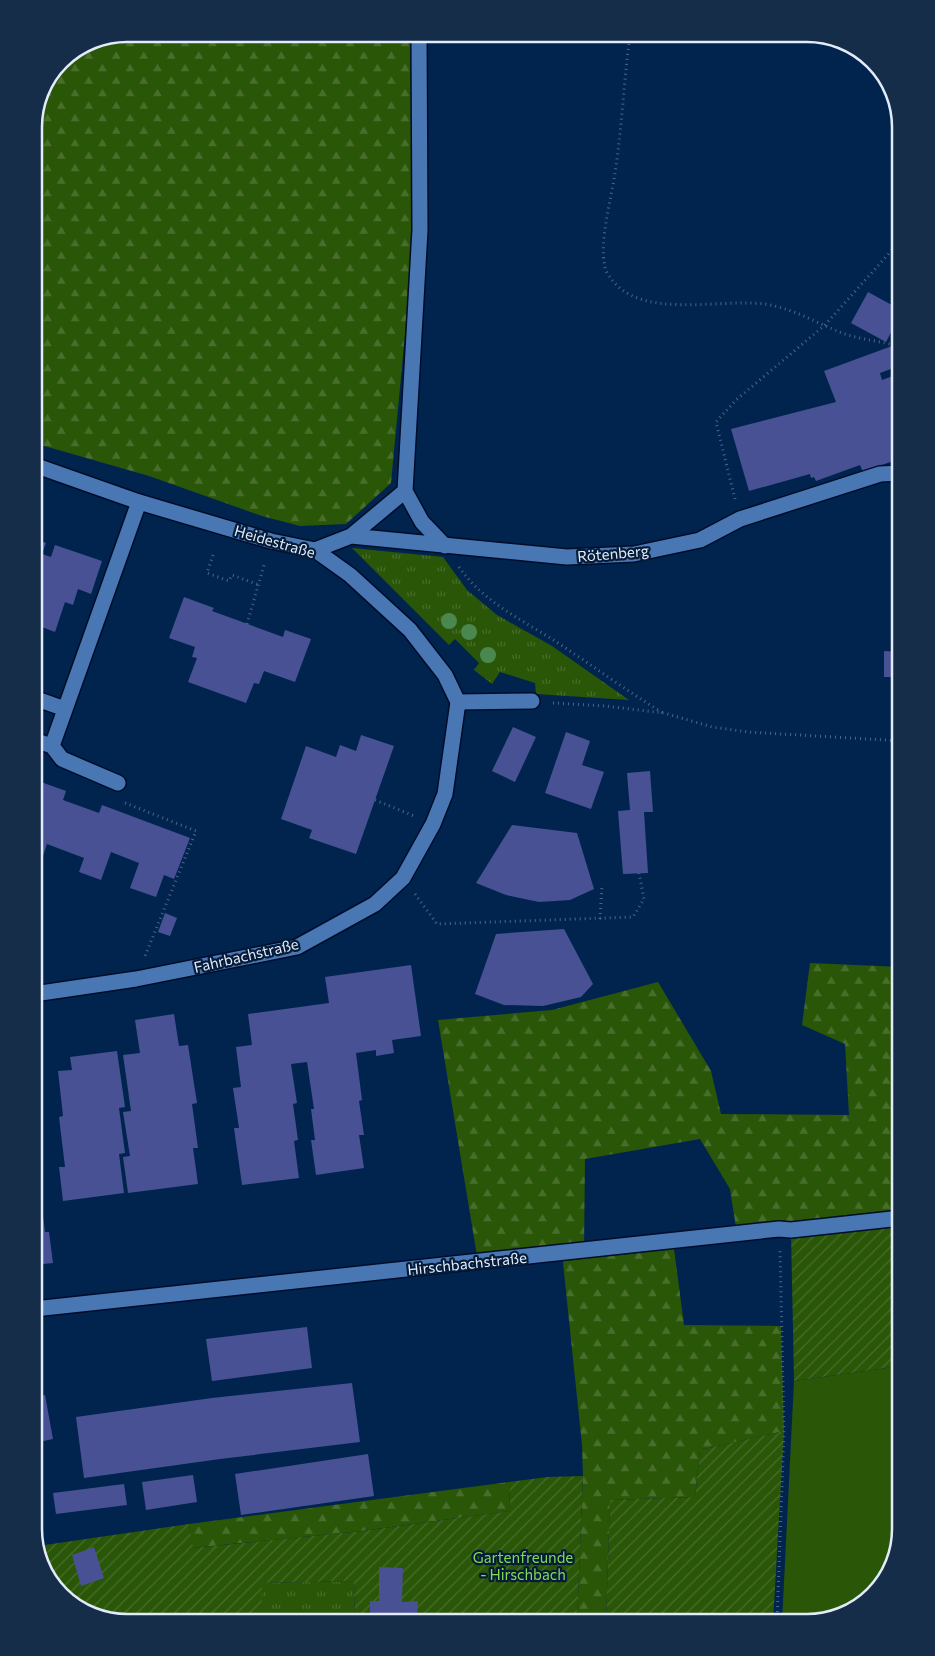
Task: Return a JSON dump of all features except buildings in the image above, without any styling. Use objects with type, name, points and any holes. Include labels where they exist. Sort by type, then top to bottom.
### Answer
[{"type":"street","points":[[418,42],[420,230],[405,491],[422,522],[445,546]]},
{"type":"street","name":"Heidestraße","points":[[43,468],[139,502],[271,541],[315,550],[350,575],[410,630],[445,675],[458,702]]},
{"type":"street","name":"Rötenberg","points":[[315,550],[351,536],[567,557],[634,554],[700,540],[740,519],[880,474],[892,474]]},
{"type":"street","points":[[351,536],[405,491]]},
{"type":"street","points":[[52,746],[139,502]]},
{"type":"street","points":[[43,701],[65,710]]},
{"type":"street","points":[[458,702],[532,701]]},
{"type":"street","name":"Fahrbachstraße","points":[[42,993],[136,978],[296,947],[376,904],[402,878],[433,824],[445,794],[458,702]]},
{"type":"street","points":[[43,743],[52,746],[62,759],[118,783]]},
{"type":"street","name":"Hirschbachstraße","points":[[42,1308],[779,1229],[791,1230],[892,1219]]},
{"type":"path","points":[[629,43],[615,171],[603,247],[605,269],[614,284],[632,296],[654,302],[681,305],[736,302],[765,304],[796,312],[843,333],[892,345]]},
{"type":"path","points":[[740,519],[716,422],[736,400],[825,325],[892,250]]},
{"type":"path","points":[[247,624],[271,541]]},
{"type":"path","points":[[445,546],[468,581],[494,604],[664,713]]},
{"type":"path","points":[[212,555],[207,573],[229,580],[232,575],[259,585]]},
{"type":"path","points":[[532,701],[605,706],[664,713],[712,727],[748,732],[892,741]]},
{"type":"path","points":[[118,783],[126,803],[196,831],[136,978]]},
{"type":"path","points":[[375,800],[433,824]]},
{"type":"path","points":[[402,878],[438,924],[633,917],[644,899],[639,873]]},
{"type":"path","points":[[600,918],[602,884]]},
{"type":"path","points":[[777,1614],[784,1431],[779,1229]]},
{"type":"green space","points":[[128,42],[414,42],[415,228],[391,483],[346,524],[300,526],[262,516],[149,476],[43,446],[43,122],[49,95],[57,80],[67,67],[80,57],[95,49],[111,44]]},
{"type":"green space","points":[[352,548],[443,557],[467,590],[497,615],[552,646],[629,700],[536,694],[535,683],[500,672],[492,684],[474,670],[479,663],[455,639],[449,645]]},
{"type":"green space","points":[[810,963],[892,967],[892,1219],[737,1234],[730,1189],[700,1139],[585,1159],[584,1250],[673,1241],[684,1325],[781,1326],[784,1431],[700,1450],[695,1497],[610,1500],[606,1614],[577,1614],[583,1476],[582,1445],[562,1253],[478,1262],[438,1020],[552,1010],[658,982],[711,1071],[721,1114],[849,1115],[845,1044],[802,1025]]},
{"type":"green space","points":[[892,1219],[892,1367],[794,1381],[791,1230]]},
{"type":"green space","points":[[892,1367],[892,1540],[890,1550],[878,1576],[864,1592],[845,1605],[835,1609],[808,1614],[782,1614],[794,1381]]},
{"type":"green space","points":[[784,1431],[773,1614],[606,1614],[610,1500],[695,1497],[700,1450]]},
{"type":"green space","name":"Gartenfreunde - Hirschbach","points":[[583,1476],[577,1614],[355,1613],[354,1581],[262,1583],[261,1613],[111,1612],[90,1605],[71,1592],[51,1566],[44,1545],[189,1524],[193,1548],[362,1531],[510,1511],[509,1482],[548,1477]]},
{"type":"green space","points":[[509,1482],[510,1511],[361,1531],[192,1548],[189,1524]]},
{"type":"green space","points":[[354,1581],[355,1613],[261,1613],[261,1583]]}]
